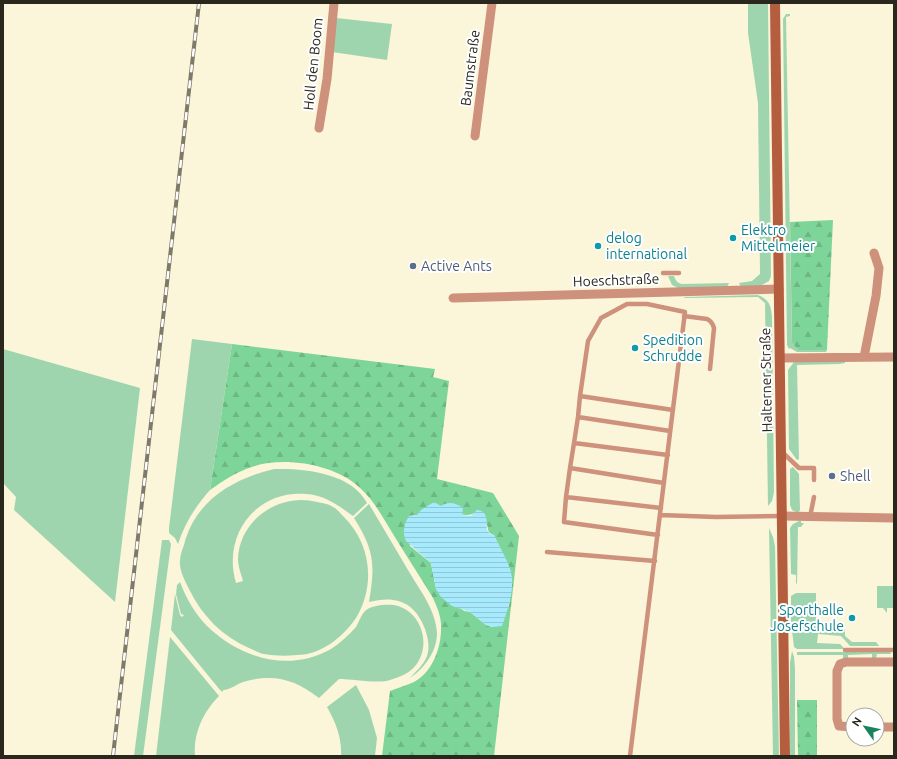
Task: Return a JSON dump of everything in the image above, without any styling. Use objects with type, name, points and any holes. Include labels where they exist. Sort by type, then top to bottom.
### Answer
[{"type":"main road","name":"Halterner Straße","points":[[775,3],[784,756]]},
{"type":"street","name":"Holl den Boom","points":[[319,128],[334,3]]},
{"type":"street","name":"Baumstraße","points":[[475,136],[492,3]]},
{"type":"street","points":[[864,357],[876,296],[879,268],[874,253]]},
{"type":"street","name":"Hoeschstraße","points":[[453,298],[779,289]]},
{"type":"street","points":[[780,358],[894,357]]},
{"type":"street","points":[[782,516],[894,518]]},
{"type":"street","points":[[845,726],[839,726],[837,719],[837,671],[840,664],[846,662],[894,662]]},
{"type":"lane","points":[[663,274],[679,273]]},
{"type":"lane","points":[[630,756],[655,561],[685,312],[647,304],[627,304],[601,318],[588,341],[566,497],[564,522],[658,535]]},
{"type":"lane","points":[[684,316],[707,319],[713,324],[714,328],[710,369]]},
{"type":"lane","points":[[580,396],[673,410]]},
{"type":"lane","points":[[578,418],[670,431]]},
{"type":"lane","points":[[574,443],[668,455]]},
{"type":"lane","points":[[781,451],[799,468],[814,468],[814,480]]},
{"type":"lane","points":[[570,468],[664,482]]},
{"type":"lane","points":[[566,497],[661,508]]},
{"type":"lane","points":[[810,517],[814,497]]},
{"type":"lane","points":[[660,515],[716,517],[782,516]]},
{"type":"lane","points":[[547,552],[655,561]]},
{"type":"lane","points":[[845,650],[894,650]]},
{"type":"green space","points":[[748,3],[768,3],[771,276],[769,281],[760,286],[741,287],[739,283],[752,281],[760,274],[758,103],[748,33]]},
{"type":"green space","points":[[786,14],[790,14],[790,16],[786,17],[792,343],[798,350],[827,350],[826,352],[797,352],[790,348],[789,349],[787,345],[783,19]]},
{"type":"green space","points":[[336,18],[392,24],[387,60],[332,52]]},
{"type":"green space","points":[[833,220],[827,350],[798,350],[792,343],[790,222]]},
{"type":"green space","points":[[668,276],[674,276],[677,282],[682,284],[729,283],[727,287],[680,289],[672,285]]},
{"type":"green space","points":[[758,295],[765,299],[769,304],[772,317],[774,492],[772,501],[768,506],[765,303],[758,297],[684,298]]},
{"type":"green space","points":[[192,339],[232,344],[210,490],[191,516],[178,544],[175,538],[169,533],[169,528]]},
{"type":"green space","points":[[232,344],[435,369],[433,377],[449,381],[437,479],[493,493],[519,536],[494,756],[382,756],[390,691],[414,682],[421,678],[426,672],[438,650],[441,622],[433,598],[378,509],[359,487],[348,479],[322,468],[308,464],[278,462],[264,464],[241,471],[210,490]],"holes":[[[441,506],[463,515],[476,512],[486,523],[489,532],[494,535],[510,570],[512,580],[509,606],[492,627],[486,625],[470,612],[464,611],[436,589],[431,563],[410,546],[409,516],[417,515]]]},
{"type":"green space","points":[[3,349],[140,388],[115,602],[14,510],[16,497],[3,483]]},
{"type":"green space","points":[[845,361],[845,363],[840,364],[797,365],[799,459],[797,460],[789,449],[788,370],[794,362]]},
{"type":"green space","points":[[793,467],[799,474],[800,510],[798,513],[792,510],[790,505],[790,469]]},
{"type":"green space","points":[[274,469],[313,471],[326,474],[350,485],[360,493],[367,503],[353,516],[342,508],[319,496],[306,494],[288,495],[272,500],[258,508],[247,519],[239,533],[234,549],[233,566],[236,583],[243,581],[238,559],[240,545],[246,532],[254,521],[264,512],[276,505],[290,501],[303,500],[330,505],[343,516],[360,539],[365,551],[368,565],[368,578],[366,592],[356,618],[345,632],[331,644],[315,652],[306,654],[285,656],[264,654],[230,638],[214,624],[200,608],[186,583],[180,568],[181,555],[189,530],[206,504],[217,494],[230,486],[259,473]]},
{"type":"green space","points":[[369,504],[426,600],[434,616],[436,624],[437,633],[435,646],[432,653],[421,669],[410,678],[421,666],[427,656],[427,636],[421,620],[416,612],[410,607],[396,600],[388,599],[369,602],[372,578],[372,558],[366,540],[354,518]]},
{"type":"green space","points":[[801,520],[801,523],[804,523],[801,527],[798,527],[797,584],[796,575],[791,574],[790,528],[793,524]]},
{"type":"green space","points":[[769,528],[775,546],[779,756],[773,756]]},
{"type":"green space","points":[[162,540],[169,540],[171,544],[143,756],[134,756]]},
{"type":"green space","points":[[180,582],[191,606],[207,626],[220,637],[250,654],[282,661],[299,660],[315,656],[331,649],[344,639],[356,627],[362,614],[371,607],[379,605],[394,605],[403,608],[417,621],[423,638],[421,657],[411,670],[397,678],[380,682],[339,679],[319,698],[310,691],[292,682],[274,678],[254,679],[243,682],[223,690],[223,692],[171,630],[175,594],[180,615],[182,617],[184,615],[181,614],[176,594],[177,585]]},
{"type":"green space","points":[[877,586],[894,586],[894,608],[887,608],[887,613],[883,608],[877,608]]},
{"type":"green space","points":[[796,593],[816,593],[816,622],[824,622],[824,629],[845,629],[845,636],[852,642],[876,642],[879,646],[850,646],[841,636],[818,634],[817,643],[840,644],[845,649],[797,649],[794,647],[791,622],[791,596]]},
{"type":"green space","points":[[170,637],[219,696],[209,708],[201,723],[196,739],[195,756],[156,756]]},
{"type":"green space","points":[[792,651],[795,668],[795,756],[790,756],[790,663]]},
{"type":"green space","points":[[797,652],[890,652],[891,654],[877,654],[876,659],[872,659],[872,654],[848,655],[848,659],[843,659],[843,655],[797,655]]},
{"type":"green space","points":[[356,685],[369,710],[377,738],[375,756],[341,756],[338,731],[327,707]]},
{"type":"green space","points":[[797,700],[817,700],[817,756],[798,756]]},
{"type":"water","points":[[434,502],[441,506],[449,503],[457,505],[463,508],[462,515],[471,516],[477,510],[483,512],[485,515],[487,520],[487,530],[490,534],[494,535],[507,560],[512,576],[512,590],[502,626],[492,627],[486,625],[470,612],[452,606],[441,597],[436,589],[431,563],[406,541],[404,528],[409,516],[417,515],[421,510]]},
{"type":"railway","points":[[113,756],[199,3]]},
{"type":"place","name":"Elektro Mittelmeier","points":[[733,238]]},
{"type":"place","name":"delog international","points":[[598,246]]},
{"type":"place","name":"Active Ants","points":[[413,266]]},
{"type":"place","name":"Spedition Schrudde","points":[[635,348]]},
{"type":"place","name":"Shell","points":[[832,476]]},
{"type":"place","name":"Sporthalle Josefschule","points":[[852,618]]}]
